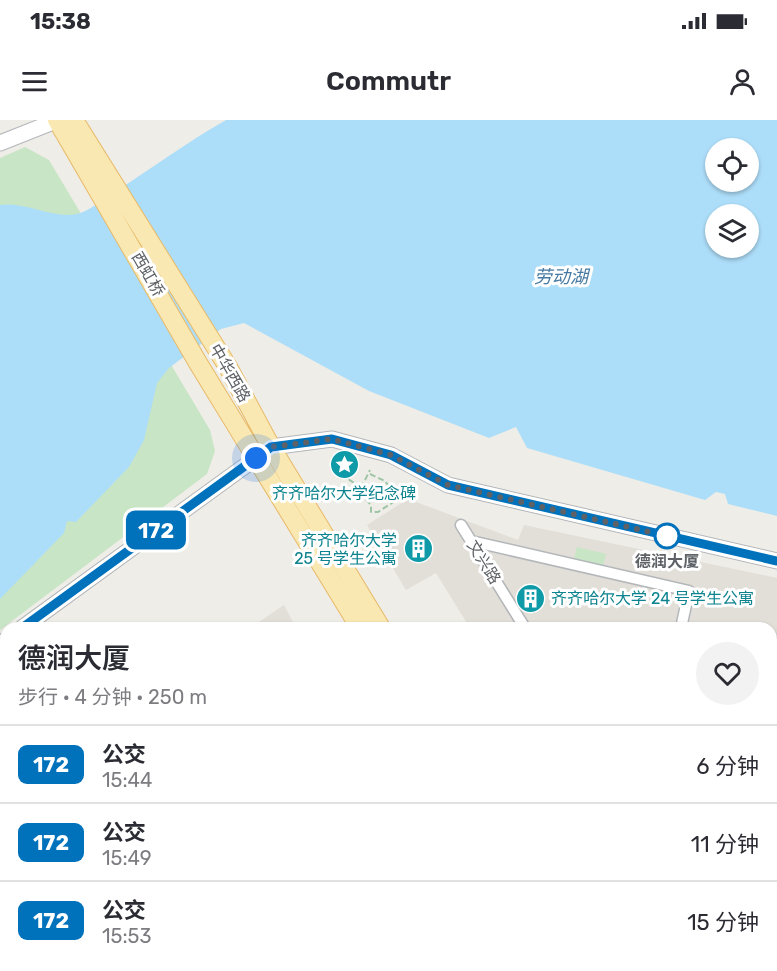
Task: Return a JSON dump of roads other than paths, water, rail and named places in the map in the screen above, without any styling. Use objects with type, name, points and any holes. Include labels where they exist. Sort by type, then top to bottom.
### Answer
[{"type":"main road","name":"中华西路","points":[[58,120],[103,182],[228,367],[271,447],[377,622]]},
{"type":"main road","name":"中华西路","points":[[74,120],[103,182]]},
{"type":"main road","name":"西虹桥","points":[[103,182],[198,363]]},
{"type":"main road","name":"中华西路","points":[[198,363],[356,622]]},
{"type":"street","points":[[0,143],[58,120]]},
{"type":"street","points":[[30,622],[271,447],[332,439],[391,455],[448,485],[777,561]]},
{"type":"street","name":"文兴路","points":[[461,525],[521,622]]},
{"type":"street","points":[[471,541],[689,591],[682,622]]},
{"type":"water","name":"劳动湖","points":[[226,120],[777,120],[777,516],[728,504],[725,494],[716,492],[705,500],[527,448],[516,427],[489,438],[369,391],[244,323],[221,329],[169,368],[157,383],[144,440],[129,467],[76,522],[67,521],[64,533],[0,599],[0,205],[19,205],[58,214],[77,214],[96,205]]},
{"type":"place","name":"齐齐哈尔大学纪念碑","points":[[344,465]]},
{"type":"place","name":"德润大厦","points":[[667,536]]},
{"type":"place","name":"齐齐哈尔大学 25 号学生公寓","points":[[418,549]]},
{"type":"place","name":"齐齐哈尔大学 24 号学生公寓","points":[[530,598]]}]
